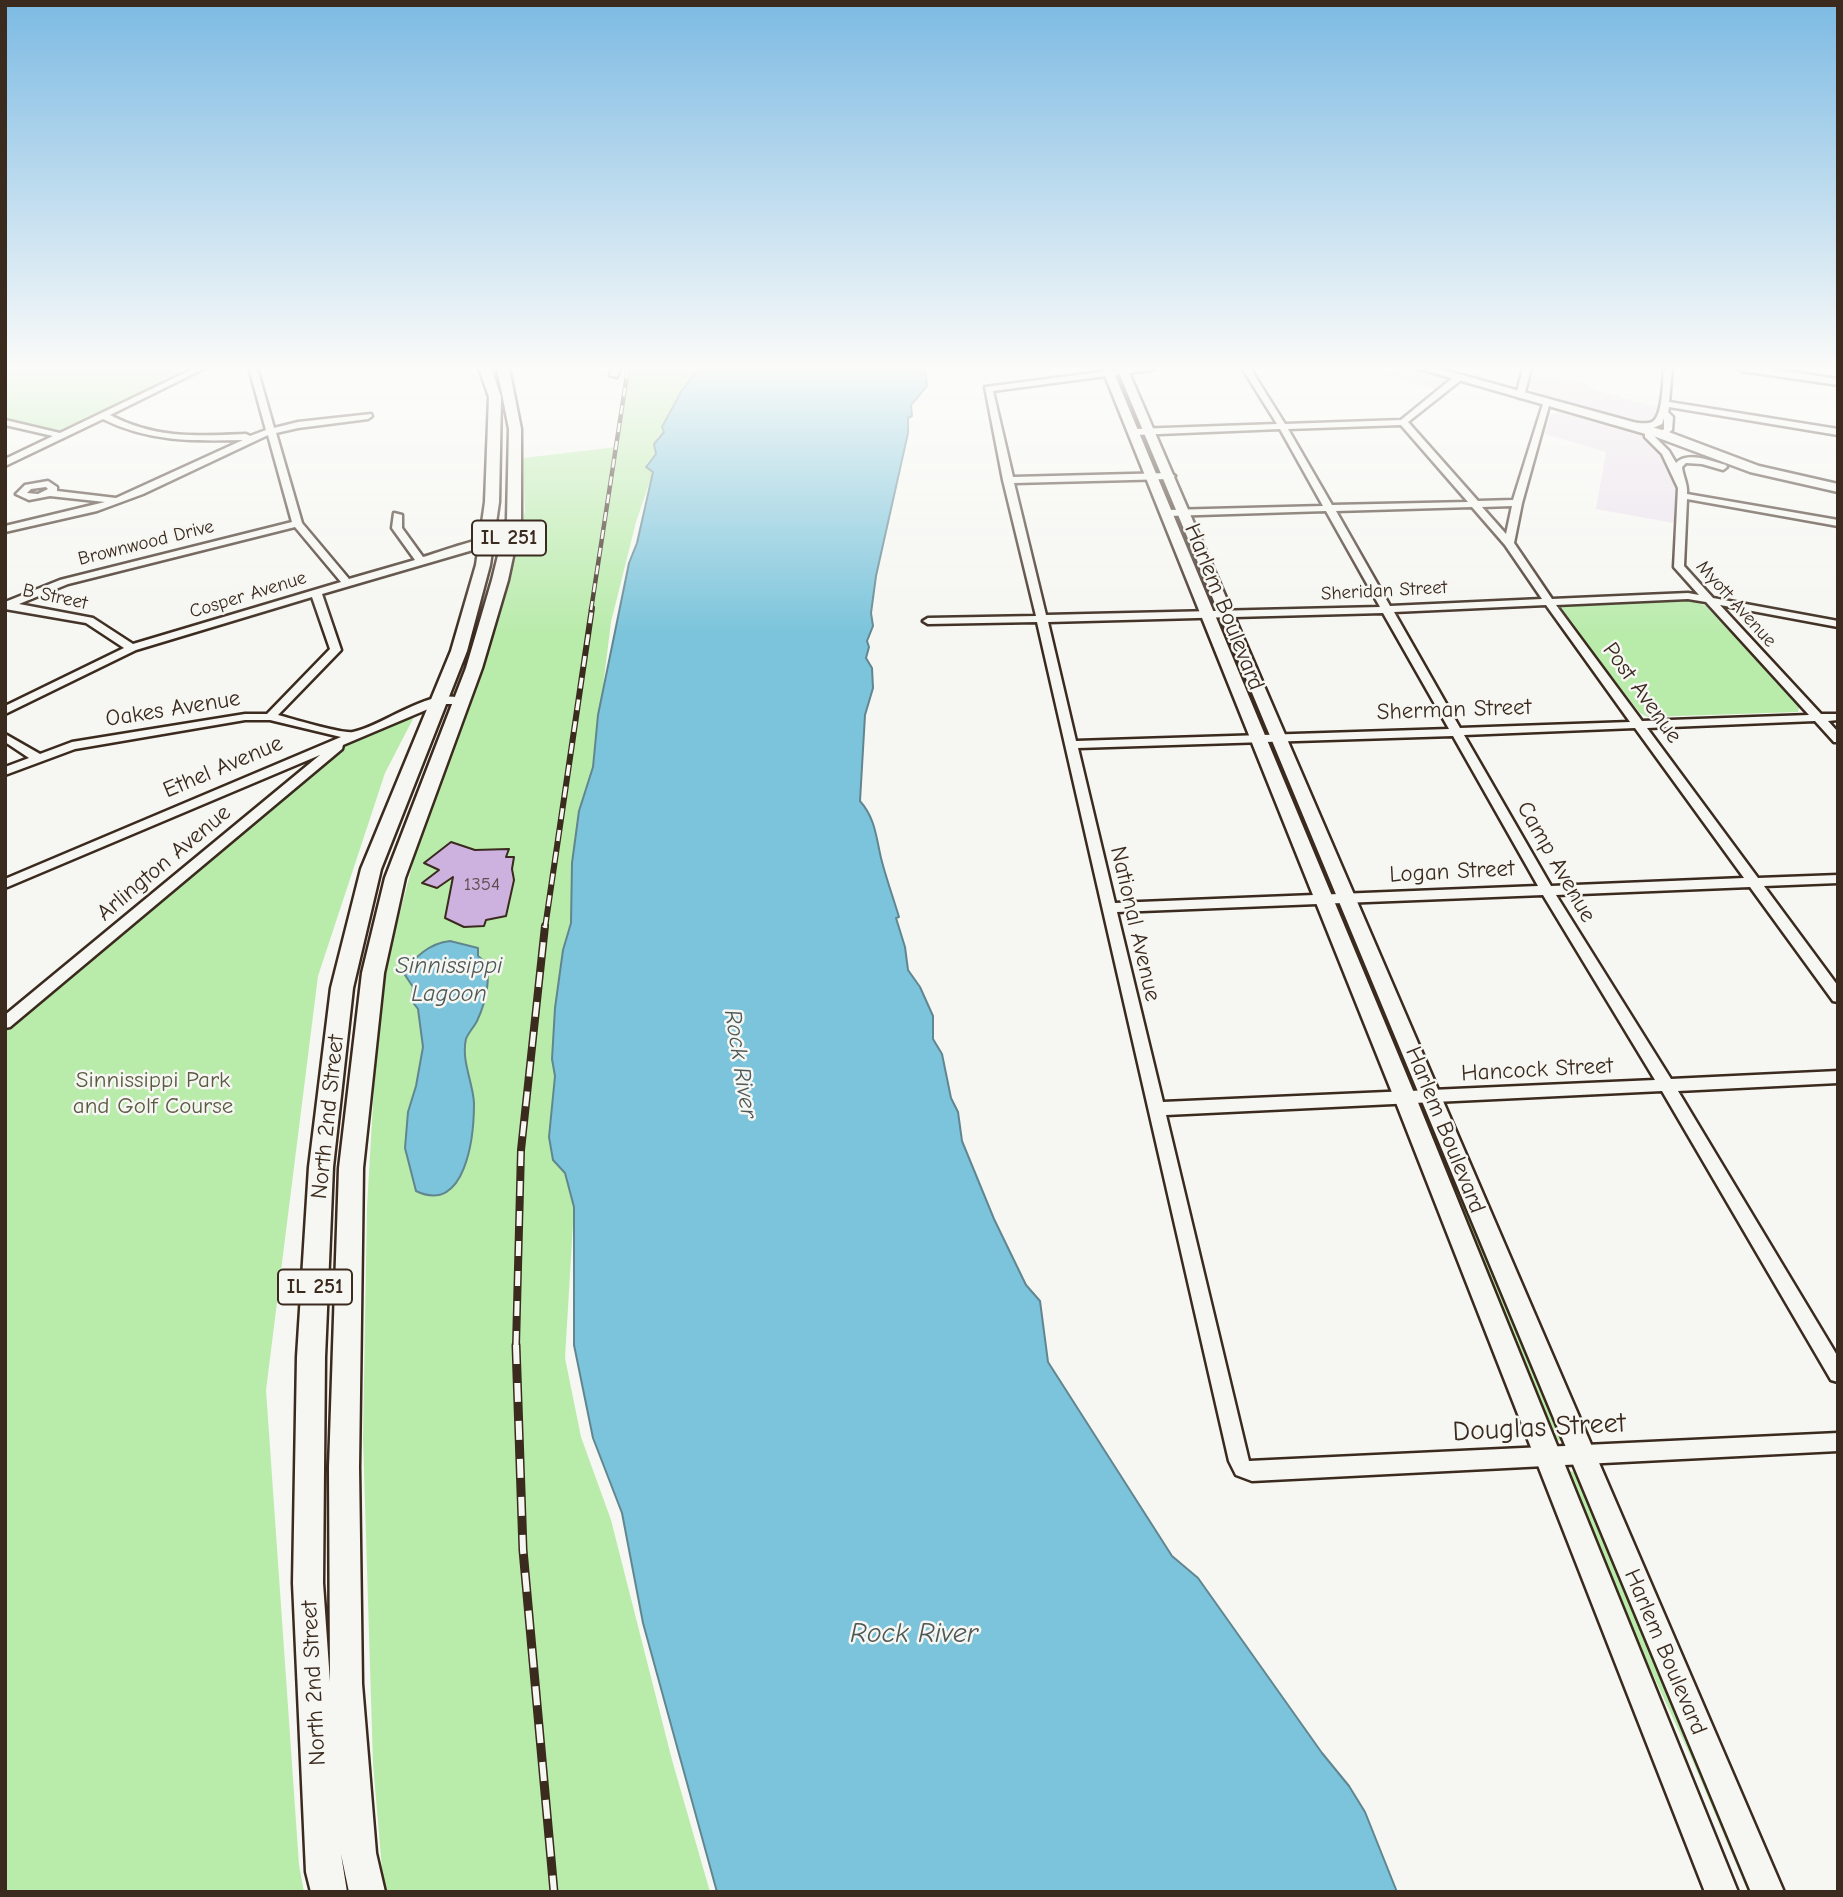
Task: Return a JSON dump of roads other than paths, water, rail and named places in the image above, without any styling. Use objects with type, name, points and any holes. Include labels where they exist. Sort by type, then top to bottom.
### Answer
[{"type":"main road","name":"North 2nd Street","points":[[367,1892],[358,1853],[346,1684],[344,1467],[351,1168],[376,960],[395,878],[450,701],[459,651],[483,565],[492,502],[493,457]]},
{"type":"main road","name":"North 2nd Street","points":[[329,1892],[324,1871],[308,1583],[311,1357],[321,1167],[342,988],[368,882],[450,701],[474,668],[500,580],[514,519],[515,457]]},
{"type":"main road","points":[[1706,457],[1729,465],[1838,488]]},
{"type":"main road","points":[[1708,457],[1758,479],[1838,498]]},
{"type":"street","points":[[5,529],[76,514],[118,501],[213,457]]},
{"type":"street","points":[[278,457],[297,524],[347,583]]},
{"type":"street","name":"National Avenue","points":[[1003,457],[1111,908],[1155,1110],[1239,1461],[1243,1468]]},
{"type":"street","name":"Harlem Boulevard","points":[[1153,457],[1217,614],[1257,740],[1406,1100],[1722,1892]]},
{"type":"street","name":"Camp Avenue","points":[[1299,457],[1546,889],[1838,1374]]},
{"type":"street","name":"Post Avenue","points":[[1432,457],[1509,543],[1550,604],[1838,997]]},
{"type":"street","points":[[1509,543],[1517,503],[1531,457]]},
{"type":"street","name":"Myott Avenue","points":[[1668,457],[1683,488],[1678,564],[1705,598],[1838,739]]},
{"type":"street","points":[[1678,475],[1678,466],[1684,460],[1729,465]]},
{"type":"street","points":[[1008,480],[1161,476]]},
{"type":"street","points":[[49,493],[118,501]]},
{"type":"street","points":[[1683,496],[1838,523]]},
{"type":"street","points":[[1177,513],[1517,503]]},
{"type":"street","points":[[397,515],[397,527],[421,561]]},
{"type":"street","name":"Brownwood Drive","points":[[6,605],[64,582],[297,524]]},
{"type":"street","name":"Cosper Avenue","points":[[5,711],[132,648],[486,541],[509,538]]},
{"type":"street","points":[[270,717],[336,650],[316,593]]},
{"type":"street","name":"Sheridan Street","points":[[928,621],[1550,604],[1673,597],[1705,598],[1838,624]]},
{"type":"street","name":"B Street","points":[[6,605],[89,620],[132,648]]},
{"type":"street","name":"Harlem Boulevard","points":[[1217,614],[1280,739],[1768,1892]]},
{"type":"street","name":"Ethel Avenue","points":[[5,884],[350,736],[450,701]]},
{"type":"street","name":"Oakes Avenue","points":[[5,771],[72,746],[246,717],[270,717],[350,736]]},
{"type":"street","name":"Sherman Street","points":[[1072,745],[1838,717]]},
{"type":"street","name":"Arlington Avenue","points":[[5,1023],[350,736]]},
{"type":"street","points":[[5,737],[38,758]]},
{"type":"street","name":"Logan Street","points":[[1111,908],[1838,879]]},
{"type":"street","name":"Hancock Street","points":[[1155,1110],[1406,1100],[1838,1077]]},
{"type":"street","name":"Douglas Street","points":[[1243,1468],[1252,1471],[1838,1442]]},
{"type":"water","name":"Rock River","points":[[654,457],[903,457],[876,576],[871,613],[873,626],[867,641],[869,647],[866,658],[872,668],[873,688],[865,715],[860,801],[874,828],[899,917],[896,918],[905,947],[908,970],[920,987],[933,1016],[933,1039],[942,1054],[951,1098],[958,1112],[962,1141],[994,1219],[1026,1285],[1040,1301],[1048,1362],[1172,1556],[1198,1578],[1322,1753],[1349,1786],[1365,1812],[1397,1892],[717,1892],[643,1623],[622,1513],[593,1438],[574,1345],[574,1207],[565,1173],[553,1160],[549,1137],[555,1076],[552,1059],[555,1008],[563,950],[571,923],[572,863],[579,811],[593,767],[598,715],[629,563],[637,543],[653,472],[646,467]]},
{"type":"water","name":"Sinnissippi Lagoon","points":[[450,941],[478,948],[478,956],[487,969],[488,977],[486,996],[465,1047],[474,1103],[469,1152],[456,1182],[446,1192],[433,1195],[416,1191],[405,1148],[408,1112],[423,1047],[418,1009],[411,1000],[413,987],[405,975],[412,962],[423,952]]},
{"type":"railway","points":[[591,610],[614,457]]},
{"type":"railway","points":[[545,928],[592,608]]},
{"type":"railway","points":[[516,1345],[521,1150],[545,926]]},
{"type":"railway","points":[[516,1345],[523,1550],[554,1892]]},
{"type":"park label","name":"Sinnissippi Park and Golf Course","points":[[153,1093]]}]
